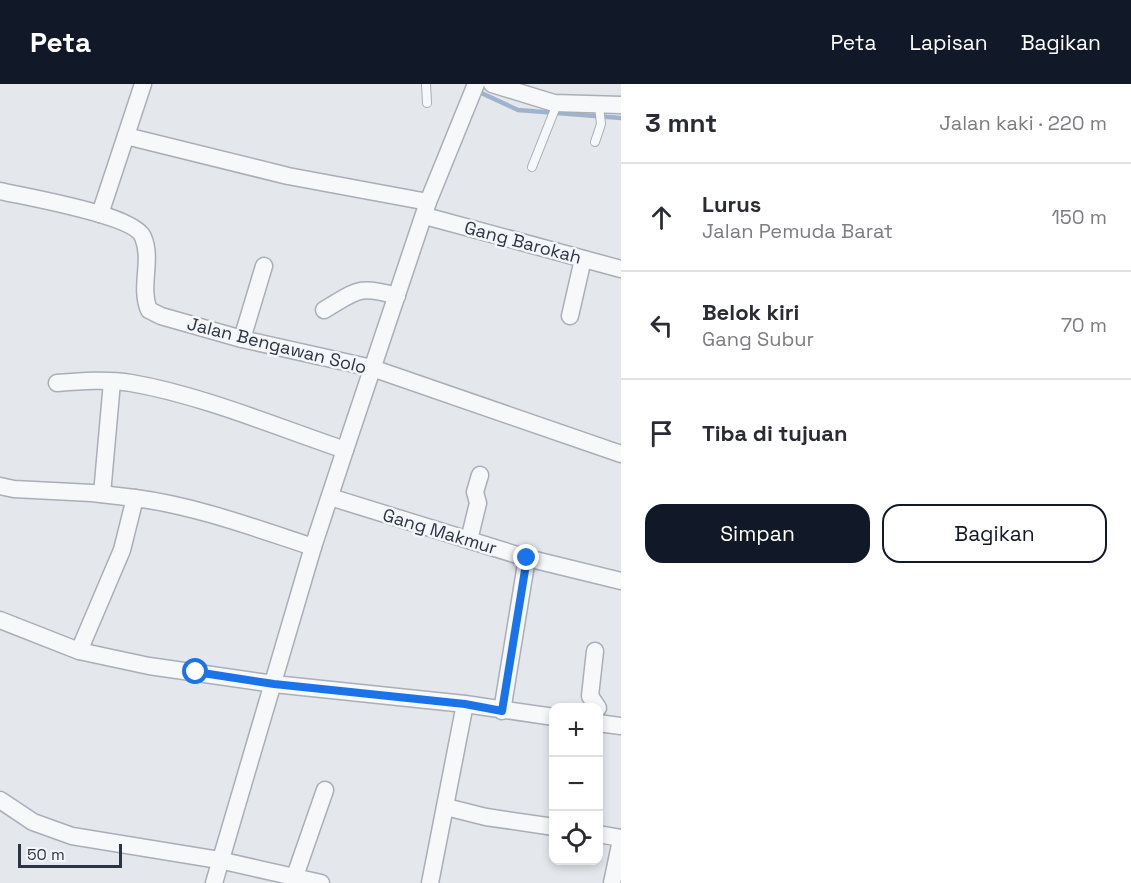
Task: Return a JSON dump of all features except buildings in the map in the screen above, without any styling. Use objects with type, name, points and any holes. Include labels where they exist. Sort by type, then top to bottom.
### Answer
[{"type":"street","points":[[100,214],[143,84]]},
{"type":"street","points":[[492,84],[553,110],[600,109],[621,105]]},
{"type":"street","points":[[214,883],[219,860],[345,450],[426,209],[475,87]]},
{"type":"street","name":"Gang Barokah","points":[[126,136],[426,209],[621,269]]},
{"type":"street","name":"Jalan Bengawan Solo","points":[[0,191],[100,214],[134,227],[143,236],[146,252],[144,299],[149,310],[160,316],[242,339],[372,368],[621,454]]},
{"type":"street","points":[[570,316],[583,259]]},
{"type":"street","points":[[242,339],[264,266]]},
{"type":"street","points":[[324,309],[356,291],[371,289],[397,296]]},
{"type":"street","points":[[102,494],[112,382]]},
{"type":"street","points":[[57,383],[128,382],[153,387],[221,407],[345,450]]},
{"type":"street","points":[[469,540],[478,503],[476,492],[480,475]]},
{"type":"street","points":[[0,486],[102,494],[164,503],[212,515],[314,547]]},
{"type":"street","name":"Gang Makmur","points":[[330,497],[527,558],[621,581]]},
{"type":"street","points":[[79,651],[122,550],[135,498]]},
{"type":"street","points":[[502,711],[527,558]]},
{"type":"street","points":[[0,620],[79,651],[149,666],[274,684],[465,704],[549,716]]},
{"type":"street","points":[[595,651],[590,696],[595,703]]},
{"type":"street","points":[[430,883],[465,704]]},
{"type":"street","points":[[603,724],[621,726]]},
{"type":"street","points":[[295,876],[325,790]]},
{"type":"street","points":[[0,800],[33,822],[72,836],[219,860],[321,883]]},
{"type":"street","points":[[446,807],[486,817],[549,826]]},
{"type":"street","points":[[603,835],[621,839],[612,883]]},
{"type":"lane","points":[[426,84],[427,103]]},
{"type":"lane","points":[[595,142],[601,124],[600,109]]},
{"type":"lane","points":[[532,167],[553,110]]},
{"type":"waterway","points":[[477,91],[518,110],[621,118]]},
{"type":"route","points":[[196,672],[274,684],[465,704],[502,711],[527,558]]}]
